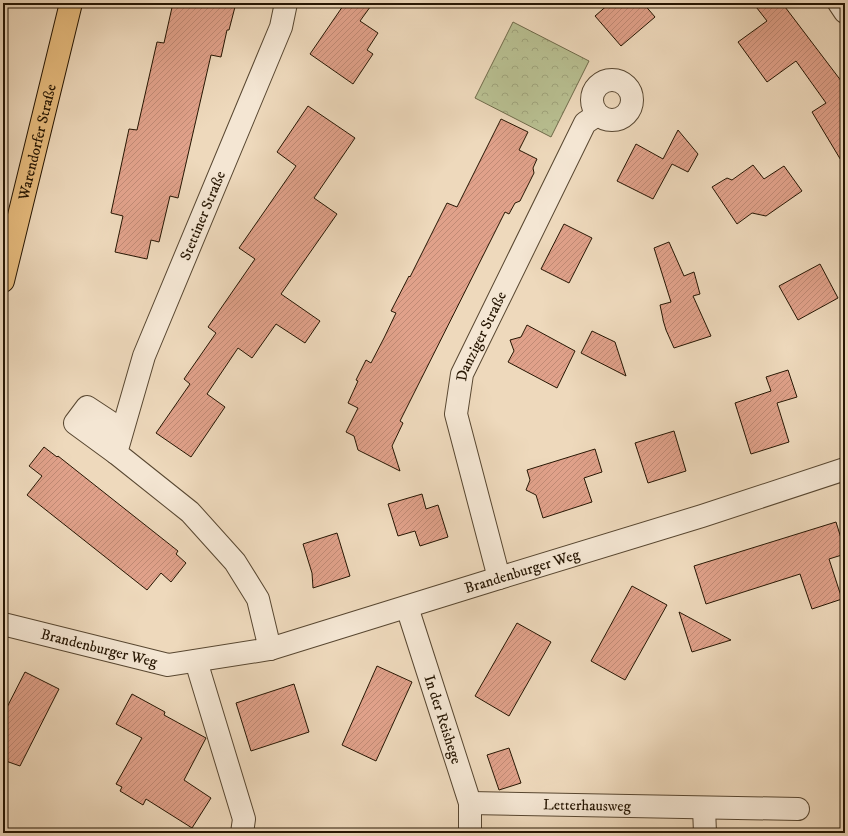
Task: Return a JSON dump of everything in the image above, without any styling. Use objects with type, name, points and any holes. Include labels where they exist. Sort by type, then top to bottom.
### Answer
[{"type":"main road","name":"Warendorfer Straße","points":[[3,281],[71,3]]},
{"type":"street","name":"Stettiner Straße","points":[[116,453],[144,356],[281,27],[286,3]]},
{"type":"street","points":[[838,3],[845,12]]},
{"type":"street","name":"Danziger Straße","points":[[499,578],[456,414],[462,374],[585,123],[597,115]]},
{"type":"street","points":[[122,430],[87,407],[75,423],[116,453],[190,512],[235,562],[258,599],[270,649]]},
{"type":"street","name":"Brandenburger Weg","points":[[3,624],[168,665],[196,662],[270,649],[702,516],[845,470]]},
{"type":"street","name":"In der Reishege","points":[[407,607],[470,803],[470,833]]},
{"type":"street","points":[[196,662],[244,819],[242,833]]},
{"type":"street","name":"Letterhausweg","points":[[470,803],[798,809]]},
{"type":"street","points":[[704,808],[705,833]]},
{"type":"green space","points":[[513,22],[589,61],[551,137],[475,98]]},
{"type":"building","points":[[173,3],[236,3],[229,30],[227,30],[221,57],[211,55],[178,198],[170,196],[159,242],[151,240],[147,259],[115,252],[123,216],[111,213],[129,129],[137,130],[157,42],[164,43]]},
{"type":"building","points":[[345,3],[373,3],[360,21],[378,33],[367,50],[373,54],[353,84],[310,54]]},
{"type":"building","points":[[610,3],[643,3],[655,17],[621,46],[595,16]]},
{"type":"building","points":[[753,3],[782,3],[845,86],[845,167],[812,112],[826,103],[796,61],[767,82],[738,42],[767,21]]},
{"type":"building","points":[[308,106],[355,138],[314,198],[337,214],[281,294],[320,321],[305,343],[276,324],[252,358],[238,348],[207,394],[225,407],[191,457],[156,433],[190,384],[184,379],[216,333],[208,327],[255,259],[239,248],[296,166],[277,152]]},
{"type":"building","points":[[501,119],[528,132],[519,150],[537,159],[533,168],[534,173],[520,201],[515,203],[509,214],[505,212],[400,421],[403,423],[392,446],[400,471],[358,450],[354,436],[346,432],[358,408],[348,403],[358,381],[356,380],[366,360],[371,363],[384,338],[396,313],[391,311],[409,276],[410,277],[447,203],[457,207]]},
{"type":"building","points":[[678,130],[698,154],[688,172],[672,164],[653,199],[617,181],[636,144],[663,159]]},
{"type":"building","points":[[753,165],[764,179],[784,166],[802,191],[766,216],[752,213],[737,224],[712,187],[727,178],[732,180]]},
{"type":"building","points":[[564,224],[592,238],[569,283],[541,269]]},
{"type":"building","points":[[669,242],[684,276],[694,272],[700,294],[693,296],[711,336],[674,348],[666,330],[660,305],[671,302],[654,248]]},
{"type":"building","points":[[820,264],[838,298],[798,320],[779,286]]},
{"type":"building","points":[[527,325],[575,351],[557,388],[508,362],[514,351],[510,340],[521,337]]},
{"type":"building","points":[[592,331],[615,342],[626,376],[581,353]]},
{"type":"building","points":[[788,370],[797,397],[777,403],[789,442],[751,454],[735,403],[771,391],[766,377]]},
{"type":"building","points":[[674,431],[686,471],[648,483],[635,443]]},
{"type":"building","points":[[44,447],[57,457],[58,456],[178,551],[176,554],[186,563],[171,582],[161,573],[147,590],[27,495],[42,476],[29,466]]},
{"type":"building","points":[[595,449],[602,472],[584,478],[592,502],[543,518],[536,495],[526,490],[530,480],[527,470]]},
{"type":"building","points":[[422,494],[426,509],[438,505],[448,537],[420,546],[415,531],[398,536],[388,504]]},
{"type":"building","points":[[836,522],[845,554],[829,559],[842,599],[812,609],[800,574],[706,604],[694,566]]},
{"type":"building","points":[[337,533],[350,576],[313,588],[312,573],[303,544]]},
{"type":"building","points":[[632,586],[667,605],[625,680],[591,661]]},
{"type":"building","points":[[679,612],[731,640],[692,652]]},
{"type":"building","points":[[517,623],[551,642],[509,716],[475,696]]},
{"type":"building","points":[[377,666],[412,682],[376,761],[342,745]]},
{"type":"building","points":[[25,672],[59,689],[20,766],[3,760],[3,715]]},
{"type":"building","points":[[294,684],[309,732],[251,751],[236,703]]},
{"type":"building","points":[[132,694],[165,712],[164,715],[206,738],[184,780],[211,798],[192,828],[146,799],[143,805],[120,791],[122,787],[116,784],[142,738],[116,724]]},
{"type":"building","points":[[509,748],[521,783],[499,790],[487,755]]}]
